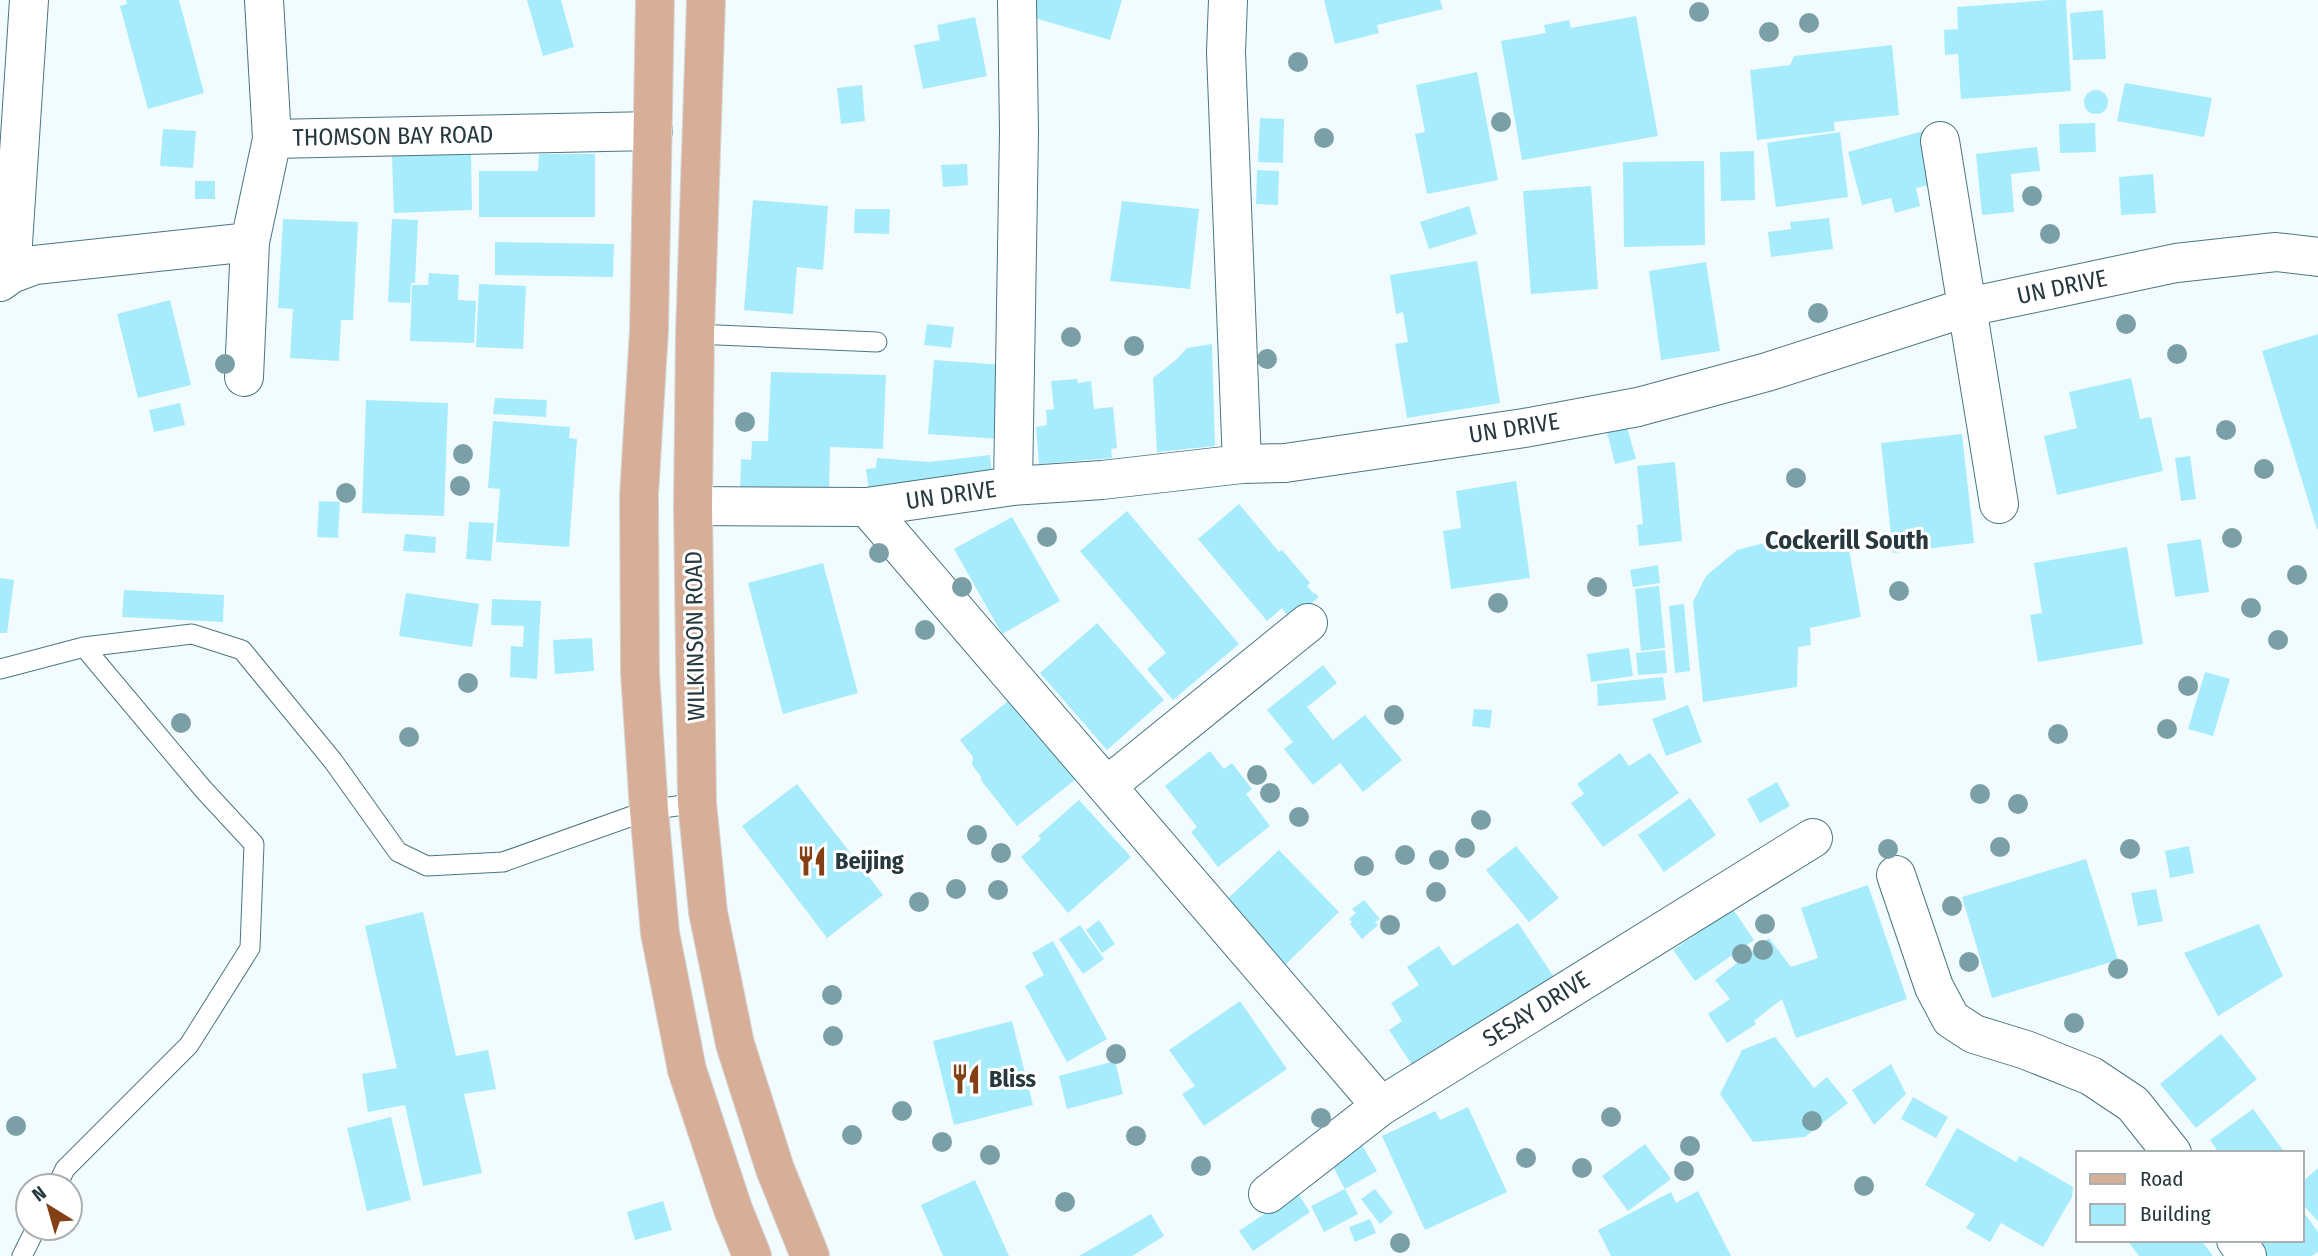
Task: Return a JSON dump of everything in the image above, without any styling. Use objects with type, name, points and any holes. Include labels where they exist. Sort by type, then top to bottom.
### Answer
[{"type":"main road","points":[[655,0],[649,330],[639,495],[640,673],[649,810],[660,933],[687,1070],[733,1209],[752,1256]]},
{"type":"main road","name":"WILKINSON ROAD","points":[[706,0],[695,334],[693,506],[697,803],[708,912],[735,1044],[775,1169],[810,1256]]},
{"type":"street","points":[[29,0],[5,278],[35,265],[250,242]]},
{"type":"street","name":"THOMSON BAY ROAD","points":[[264,0],[272,139],[653,131]]},
{"type":"street","points":[[1013,486],[1019,131],[1017,0]]},
{"type":"street","points":[[1228,0],[1226,52],[1242,464]]},
{"type":"street","points":[[244,377],[250,242],[272,139]]},
{"type":"street","points":[[1940,141],[1999,504]]},
{"type":"street","name":"UN DRIVE","points":[[693,506],[867,507],[1013,486],[1102,480],[1242,464],[1285,463],[1524,428],[1638,407],[1767,372],[1969,307],[2176,263],[2276,252],[2318,257]]},
{"type":"street","points":[[867,507],[1381,1106]]},
{"type":"street","points":[[1108,785],[1308,623]]},
{"type":"street","name":"SESAY DRIVE","points":[[1268,1194],[1381,1106],[1813,838]]},
{"type":"street","points":[[1896,875],[1934,987],[1951,1019],[1974,1034],[2026,1050],[2091,1076],[2133,1104],[2170,1151]]},
{"type":"lane","points":[[695,334],[877,342]]},
{"type":"lane","points":[[0,669],[84,647],[192,634],[242,650],[333,761],[397,852],[427,866],[503,862],[649,810],[697,803]]},
{"type":"lane","points":[[64,1172],[189,1045],[250,948],[254,844],[203,789],[84,647]]},
{"type":"building","points":[[126,0],[179,0],[204,93],[148,109],[120,6],[127,4]]},
{"type":"building","points":[[527,0],[561,0],[574,47],[543,56]]},
{"type":"building","points":[[1032,0],[1122,0],[1110,40],[1028,16]]},
{"type":"building","points":[[1324,0],[1440,0],[1443,9],[1377,25],[1379,33],[1335,44]]},
{"type":"building","points":[[2066,0],[2071,91],[1961,99],[1958,54],[1945,55],[1944,30],[1958,29],[1957,7]]},
{"type":"building","points":[[2103,10],[2106,59],[2073,60],[2070,13]]},
{"type":"building","points":[[1636,16],[1658,136],[1522,160],[1501,41],[1546,33],[1544,25],[1569,20],[1571,28]]},
{"type":"building","points":[[975,17],[987,76],[923,89],[914,45],[940,40],[937,25]]},
{"type":"building","points":[[1892,45],[1899,115],[1834,122],[1835,131],[1757,140],[1750,70],[1790,65],[1794,56]]},
{"type":"building","points":[[1477,72],[1498,180],[1427,194],[1415,134],[1425,132],[1416,85]]},
{"type":"building","points":[[2125,83],[2212,98],[2204,137],[2117,121]]},
{"type":"building","points":[[862,85],[865,121],[841,124],[837,88]]},
{"type":"building","points":[[2096,90],[2107,97],[2108,102],[2101,113],[2096,114],[2085,107],[2084,102],[2091,91]]},
{"type":"building","points":[[1260,118],[1284,119],[1283,163],[1258,162]]},
{"type":"building","points":[[2095,123],[2096,152],[2060,153],[2059,124]]},
{"type":"building","points":[[163,129],[196,131],[193,168],[160,166]]},
{"type":"building","points":[[1923,131],[1937,183],[1916,188],[1920,206],[1895,213],[1891,198],[1862,205],[1848,152]]},
{"type":"building","points":[[1840,132],[1848,197],[1776,207],[1767,143]]},
{"type":"building","points":[[2037,147],[2040,171],[2011,174],[2014,212],[1982,215],[1976,154]]},
{"type":"building","points":[[1754,151],[1755,200],[1721,201],[1720,152]]},
{"type":"building","points":[[471,154],[472,210],[394,213],[392,156]]},
{"type":"building","points":[[539,154],[595,154],[595,217],[479,217],[479,171],[538,171]]},
{"type":"building","points":[[1704,161],[1705,245],[1624,247],[1623,162]]},
{"type":"building","points":[[967,164],[968,185],[943,187],[941,165]]},
{"type":"building","points":[[1257,170],[1279,171],[1278,205],[1256,204]]},
{"type":"building","points":[[2153,174],[2156,213],[2121,215],[2119,177]]},
{"type":"building","points":[[195,181],[215,181],[215,199],[195,199]]},
{"type":"building","points":[[1591,186],[1598,289],[1531,294],[1523,191]]},
{"type":"building","points":[[753,200],[828,206],[823,270],[797,267],[793,314],[744,310]]},
{"type":"building","points":[[1122,201],[1199,209],[1190,289],[1110,281]]},
{"type":"building","points":[[1469,206],[1477,234],[1429,249],[1420,222]]},
{"type":"building","points":[[855,209],[890,209],[889,234],[854,233]]},
{"type":"building","points":[[1829,218],[1833,249],[1771,257],[1768,232],[1791,229],[1790,222]]},
{"type":"building","points":[[283,219],[358,222],[353,320],[341,320],[339,361],[290,358],[293,309],[278,308]]},
{"type":"building","points":[[392,219],[418,220],[415,283],[411,283],[410,303],[388,302]]},
{"type":"building","points":[[495,242],[614,244],[613,277],[495,275]]},
{"type":"building","points":[[1477,261],[1500,403],[1407,418],[1395,344],[1408,342],[1403,312],[1396,314],[1390,275]]},
{"type":"building","points":[[1706,262],[1720,351],[1661,360],[1649,271]]},
{"type":"building","points":[[429,273],[459,275],[458,300],[476,301],[474,343],[410,341],[412,285],[428,285]]},
{"type":"building","points":[[479,284],[526,286],[523,349],[476,347]]},
{"type":"building","points":[[170,300],[191,385],[138,398],[117,314]]},
{"type":"building","points":[[927,324],[954,327],[951,348],[924,345]]},
{"type":"building","points":[[2318,334],[2318,529],[2317,529],[2262,351]]},
{"type":"building","points":[[1212,344],[1215,446],[1157,452],[1153,378],[1187,348]]},
{"type":"building","points":[[934,360],[1004,365],[999,439],[928,434]]},
{"type":"building","points":[[771,372],[886,375],[883,449],[830,447],[829,501],[740,498],[741,459],[751,460],[752,441],[768,441]]},
{"type":"building","points":[[2131,378],[2140,419],[2151,417],[2163,471],[2057,495],[2044,436],[2077,428],[2069,392]]},
{"type":"building","points":[[1077,379],[1078,383],[1091,381],[1094,409],[1113,407],[1117,448],[1111,449],[1112,458],[1039,464],[1036,427],[1047,425],[1046,410],[1054,409],[1051,381]]},
{"type":"building","points":[[495,398],[547,400],[546,417],[493,414]]},
{"type":"building","points":[[366,400],[448,403],[444,516],[362,513]]},
{"type":"building","points":[[180,403],[185,425],[154,432],[149,410]]},
{"type":"building","points":[[493,421],[570,427],[569,438],[577,439],[569,547],[496,542],[500,489],[488,488]]},
{"type":"building","points":[[1627,427],[1636,459],[1615,464],[1607,432]]},
{"type":"building","points":[[1962,434],[1974,543],[1893,553],[1881,443]]},
{"type":"building","points":[[990,455],[993,484],[870,499],[866,469],[876,468],[877,458],[929,462]]},
{"type":"building","points":[[2190,456],[2196,499],[2181,501],[2175,458]]},
{"type":"building","points":[[1675,462],[1682,541],[1639,546],[1637,525],[1643,524],[1637,466]]},
{"type":"building","points":[[1516,481],[1530,578],[1451,589],[1443,531],[1461,528],[1456,491]]},
{"type":"building","points":[[319,501],[340,502],[338,538],[317,537]]},
{"type":"building","points":[[1239,504],[1279,552],[1282,550],[1310,583],[1307,586],[1319,597],[1291,620],[1282,608],[1267,621],[1198,539]]},
{"type":"building","points":[[1127,511],[1239,644],[1173,700],[1147,669],[1166,653],[1080,551]]},
{"type":"building","points":[[1012,517],[1060,601],[1002,634],[954,549]]},
{"type":"building","points":[[469,522],[494,523],[491,561],[466,559]]},
{"type":"building","points":[[1846,533],[1861,617],[1810,628],[1811,645],[1798,647],[1797,687],[1703,702],[1693,602],[1706,576],[1737,550],[1772,541]]},
{"type":"building","points":[[405,534],[436,537],[435,553],[403,551]]},
{"type":"building","points":[[2201,539],[2209,592],[2175,597],[2167,544]]},
{"type":"building","points":[[2127,547],[2143,644],[2038,662],[2030,615],[2042,613],[2034,563]]},
{"type":"building","points":[[823,563],[858,693],[783,714],[748,583]]},
{"type":"building","points":[[1658,565],[1660,583],[1633,587],[1630,570]]},
{"type":"building","points":[[0,578],[14,580],[7,633],[0,633]]},
{"type":"building","points":[[1659,586],[1665,648],[1641,651],[1635,589]]},
{"type":"building","points":[[124,590],[224,595],[223,622],[122,617]]},
{"type":"building","points":[[406,593],[479,604],[472,647],[399,636]]},
{"type":"building","points":[[492,599],[541,601],[537,679],[510,677],[511,646],[523,647],[524,626],[491,625]]},
{"type":"building","points":[[1684,604],[1690,671],[1675,673],[1669,606]]},
{"type":"building","points":[[1097,623],[1164,700],[1107,750],[1040,673]]},
{"type":"building","points":[[592,638],[594,671],[555,674],[553,640]]},
{"type":"building","points":[[1629,648],[1633,676],[1591,682],[1587,654]]},
{"type":"building","points":[[1665,650],[1667,673],[1638,675],[1636,653]]},
{"type":"building","points":[[1323,665],[1337,683],[1307,707],[1333,740],[1365,715],[1402,760],[1363,792],[1340,763],[1313,785],[1284,749],[1293,742],[1267,710]]},
{"type":"building","points":[[2205,672],[2230,679],[2213,736],[2188,729]]},
{"type":"building","points":[[1663,677],[1666,700],[1598,706],[1597,684]]},
{"type":"building","points":[[1012,698],[1076,779],[1017,826],[980,779],[982,778],[972,765],[973,757],[960,740]]},
{"type":"building","points":[[1688,705],[1702,742],[1666,756],[1652,719]]},
{"type":"building","points":[[1474,709],[1492,710],[1490,728],[1472,726]]},
{"type":"building","points":[[1210,751],[1224,769],[1232,763],[1252,789],[1246,794],[1270,826],[1218,867],[1191,832],[1197,827],[1165,786]]},
{"type":"building","points":[[1620,753],[1629,766],[1650,753],[1679,793],[1603,847],[1571,803],[1584,794],[1577,784]]},
{"type":"building","points":[[1777,782],[1790,806],[1760,823],[1747,799]]},
{"type":"building","name":"Beijing","points":[[797,784],[883,895],[827,938],[742,826]]},
{"type":"building","points":[[1690,798],[1716,835],[1664,872],[1638,835]]},
{"type":"building","points":[[1079,800],[1131,857],[1068,913],[1021,857],[1041,839],[1038,836]]},
{"type":"building","points":[[1516,846],[1559,898],[1529,922],[1486,870]]},
{"type":"building","points":[[2189,846],[2194,873],[2170,878],[2165,851]]},
{"type":"building","points":[[1279,850],[1339,912],[1281,969],[1220,906]]},
{"type":"building","points":[[2086,859],[2118,960],[1992,998],[1962,897]]},
{"type":"building","points":[[1868,885],[1907,999],[1796,1038],[1782,999],[1754,1021],[1756,1024],[1727,1043],[1708,1014],[1730,999],[1715,980],[1769,938],[1791,967],[1818,958],[1801,908]]},
{"type":"building","points":[[2156,889],[2163,921],[2138,926],[2131,893]]},
{"type":"building","points":[[1364,900],[1380,919],[1375,922],[1378,925],[1362,939],[1349,919],[1356,913],[1352,909]]},
{"type":"building","points":[[1733,909],[1754,940],[1695,981],[1673,950]]},
{"type":"building","points":[[423,912],[456,1056],[488,1050],[496,1089],[464,1094],[482,1173],[423,1186],[405,1105],[368,1112],[362,1074],[397,1068],[365,926]]},
{"type":"building","points":[[1099,920],[1115,944],[1102,953],[1086,930]]},
{"type":"building","points":[[1518,923],[1554,977],[1414,1068],[1389,1030],[1402,1021],[1391,1003],[1419,985],[1407,967],[1439,946],[1453,966]]},
{"type":"building","points":[[2259,924],[2283,976],[2218,1016],[2184,953]]},
{"type":"building","points":[[1080,925],[1104,959],[1083,974],[1059,939]]},
{"type":"building","points":[[1053,941],[1107,1039],[1067,1062],[1025,986],[1044,975],[1032,953]]},
{"type":"building","points":[[1240,1001],[1287,1069],[1204,1126],[1182,1094],[1195,1086],[1169,1050]]},
{"type":"building","points":[[1012,1021],[1033,1105],[954,1125],[933,1041]]},
{"type":"building","points":[[2221,1034],[2257,1079],[2196,1128],[2160,1084]]},
{"type":"building","points":[[1775,1037],[1814,1088],[1827,1077],[1848,1103],[1805,1137],[1753,1142],[1720,1094],[1742,1050]]},
{"type":"building","points":[[1115,1061],[1123,1094],[1067,1109],[1059,1076]]},
{"type":"building","points":[[1891,1064],[1906,1094],[1874,1125],[1852,1090]]},
{"type":"building","points":[[1913,1097],[1948,1117],[1936,1138],[1901,1119]]},
{"type":"building","points":[[1468,1107],[1507,1192],[1425,1230],[1382,1136],[1435,1111],[1440,1120]]},
{"type":"building","points":[[2253,1109],[2284,1151],[2218,1151],[2210,1140]]},
{"type":"building","points":[[391,1117],[411,1200],[367,1211],[347,1128]]},
{"type":"building","points":[[1957,1128],[2016,1162],[2020,1156],[2073,1187],[2072,1197],[2043,1247],[2001,1223],[1990,1242],[1966,1228],[1975,1214],[1925,1185]]},
{"type":"building","points":[[1645,1144],[1671,1179],[1628,1211],[1602,1176]]},
{"type":"building","points":[[1362,1145],[1377,1171],[1345,1189],[1331,1163]]},
{"type":"building","points":[[2318,1168],[2318,1221],[2304,1206],[2304,1180]]},
{"type":"building","points":[[975,1180],[1009,1256],[943,1256],[921,1205]]},
{"type":"building","points":[[1345,1189],[1358,1214],[1324,1232],[1311,1206]]},
{"type":"building","points":[[1375,1189],[1393,1213],[1380,1224],[1361,1199]]},
{"type":"building","points":[[1698,1191],[1731,1256],[1611,1256],[1598,1230],[1671,1192],[1676,1203]]},
{"type":"building","points":[[1297,1192],[1310,1212],[1253,1251],[1239,1231]]},
{"type":"building","points":[[663,1201],[672,1230],[635,1240],[627,1212]]},
{"type":"building","points":[[2304,1213],[2318,1232],[2318,1252],[2312,1256],[2263,1256],[2252,1242],[2304,1242]]},
{"type":"building","points":[[1151,1214],[1164,1236],[1132,1256],[1079,1256]]},
{"type":"building","points":[[1370,1219],[1376,1233],[1355,1242],[1349,1227]]},
{"type":"building","points":[[2128,1242],[2202,1242],[2213,1256],[2139,1256]]},
{"type":"place","name":"Beijing","points":[[812,861]]},
{"type":"place","name":"Bliss","points":[[966,1079]]},
{"type":"district","name":"Cockerill South","points":[[1847,540]]}]
